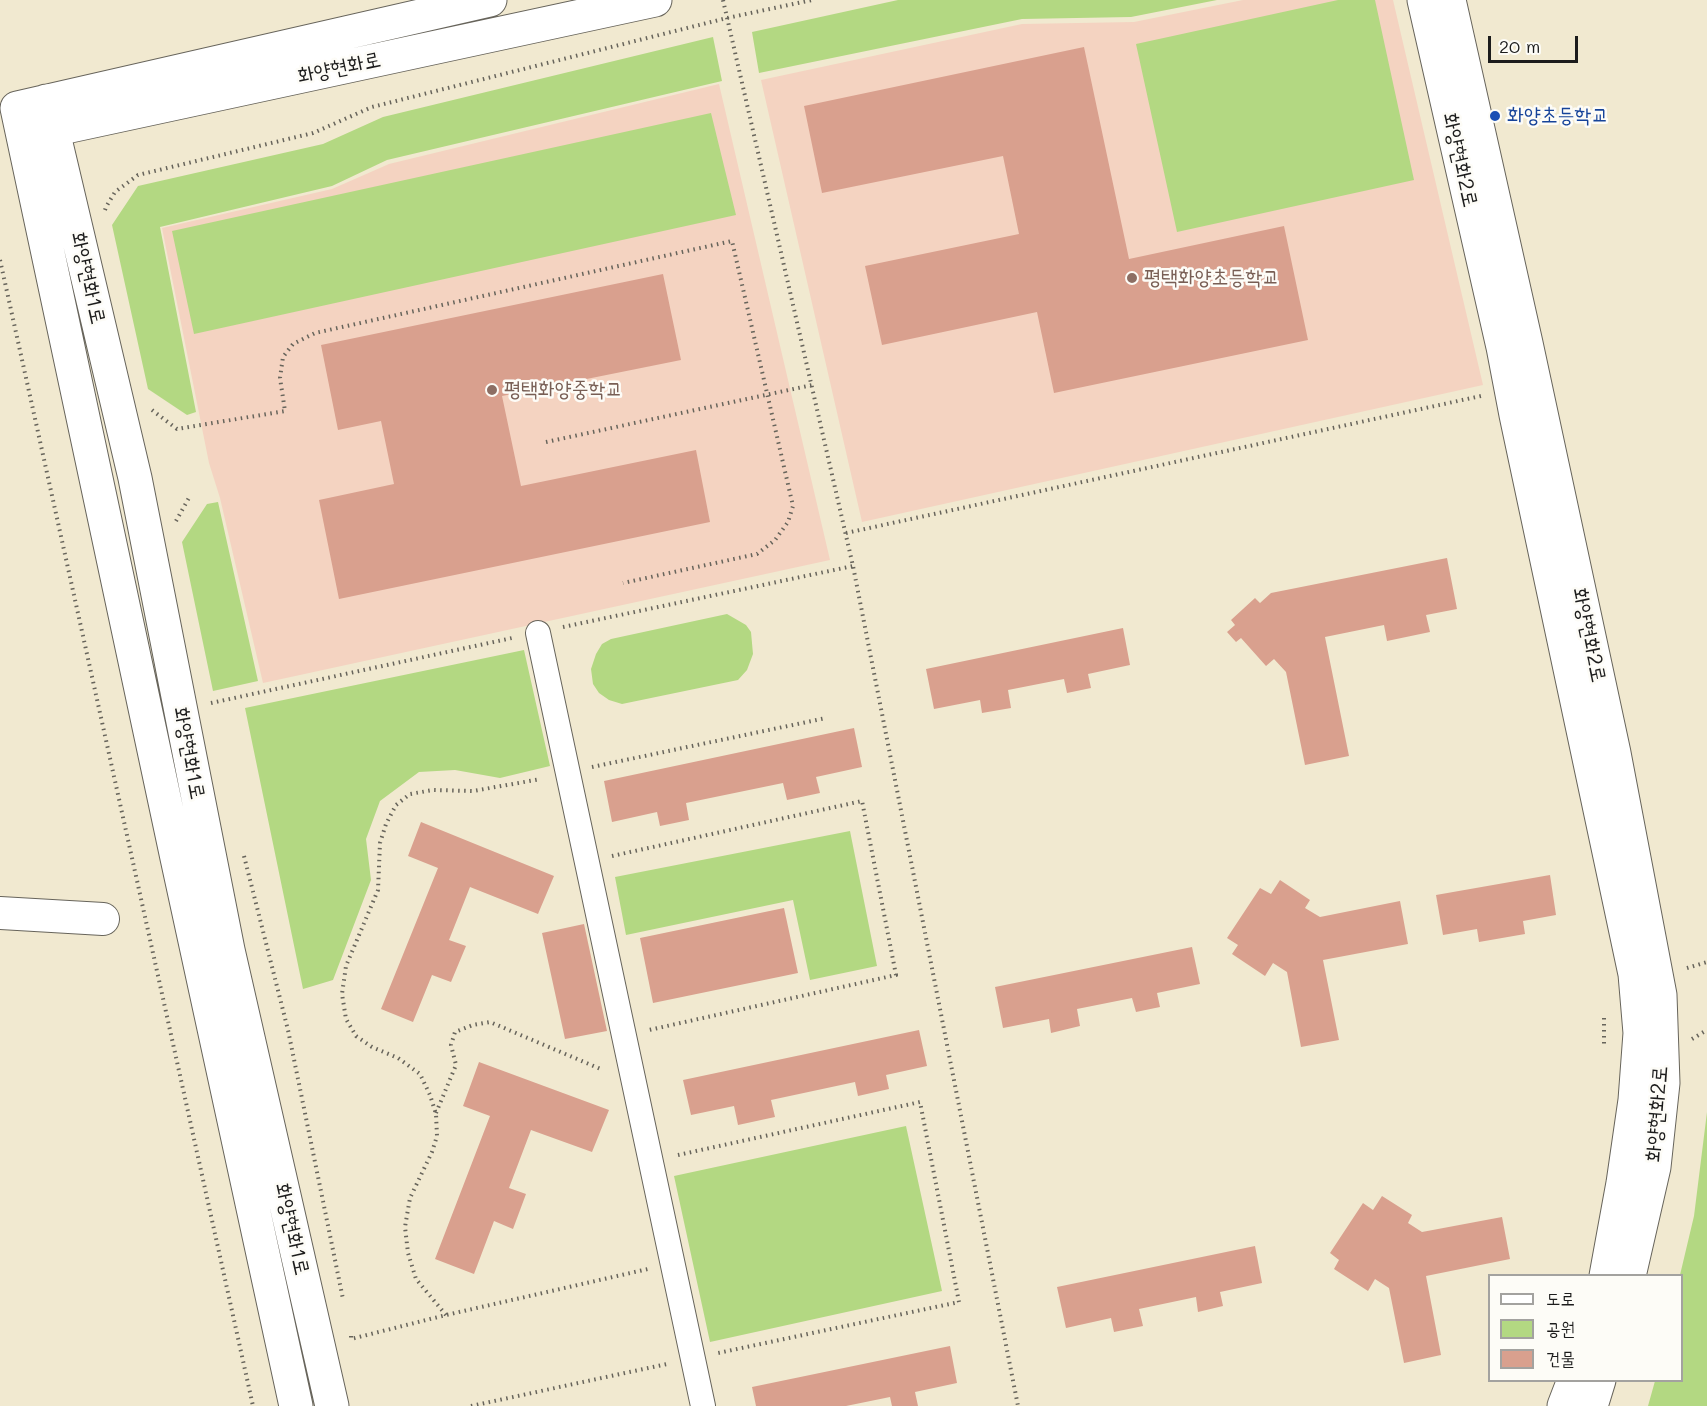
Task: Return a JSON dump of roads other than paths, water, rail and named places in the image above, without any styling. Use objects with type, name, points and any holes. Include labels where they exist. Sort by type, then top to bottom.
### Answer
[{"type":"street","points":[[35,119],[490,0]]},
{"type":"street","name":"화양현화로","points":[[35,119],[655,0]]},
{"type":"street","name":"화양현화2로","points":[[1424,0],[1503,347],[1635,974],[1640,1033],[1635,1100],[1606,1274]]},
{"type":"street","name":"화양현화2로","points":[[1449,0],[1612,742],[1660,995],[1663,1083],[1655,1157],[1629,1274]]},
{"type":"street","name":"화양현화1로","points":[[35,119],[101,497],[296,1406]]},
{"type":"street","name":"화양현화1로","points":[[35,119],[135,478],[228,950],[332,1406]]},
{"type":"street","points":[[538,633],[703,1406]]},
{"type":"street","points":[[0,913],[103,919]]},
{"type":"street","points":[[1564,1406],[1573,1382]]},
{"type":"street","points":[[1591,1406],[1598,1382]]},
{"type":"place","name":"화양초등학교","points":[[1495,116]]},
{"type":"place","name":"평택화양초등학교","points":[[1132,278]]},
{"type":"place","name":"평택화양중학교","points":[[492,390]]}]
